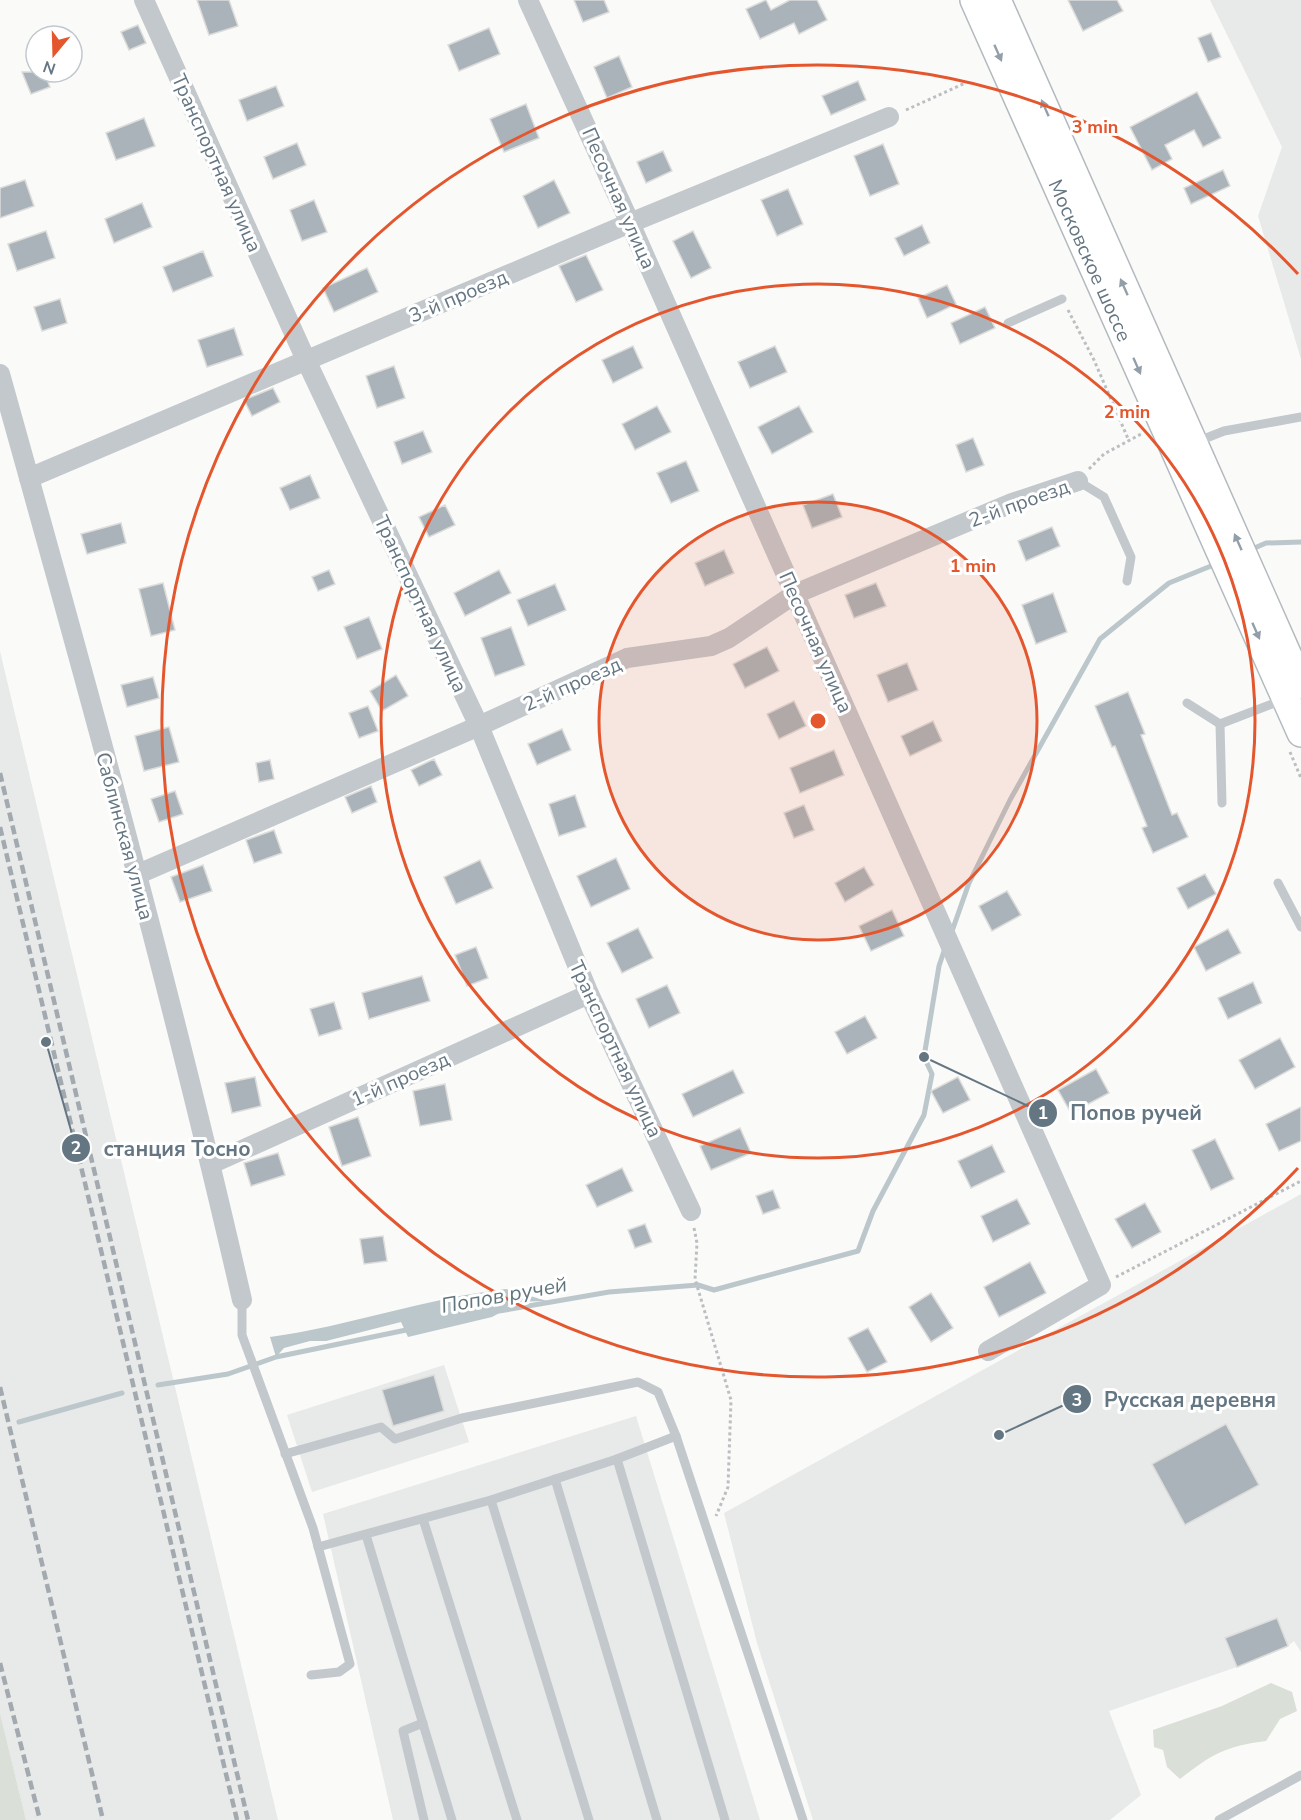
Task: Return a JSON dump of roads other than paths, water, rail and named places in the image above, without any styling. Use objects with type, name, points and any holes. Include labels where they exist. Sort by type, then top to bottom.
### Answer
[{"type":"main road","name":"Московское шоссе","points":[[974,0],[1215,516]]},
{"type":"main road","name":"Московское шоссе","points":[[997,0],[1194,443],[1215,516]]},
{"type":"main road","points":[[1215,516],[1293,692],[1301,733]]},
{"type":"street","name":"Транспортная улица","points":[[144,0],[306,360],[479,726],[589,994],[691,1211]]},
{"type":"street","name":"Песочная улица","points":[[528,0],[630,223],[1101,1285],[988,1351]]},
{"type":"street","name":"3-й проезд","points":[[29,478],[630,223],[889,117]]},
{"type":"street","name":"Саблинская улица","points":[[0,374],[136,875],[211,1164],[242,1300]]},
{"type":"street","name":"2-й проезд","points":[[136,875],[479,726],[627,658],[711,646],[729,638],[795,594],[1011,503],[1078,482]]},
{"type":"street","name":"1-й проезд","points":[[211,1164],[589,994]]},
{"type":"lane","points":[[1008,322],[1062,299]]},
{"type":"lane","points":[[1194,443],[1224,431],[1301,417]]},
{"type":"lane","points":[[1078,482],[1104,497],[1131,557],[1127,581]]},
{"type":"lane","points":[[1220,724],[1293,692]]},
{"type":"lane","points":[[1187,703],[1220,724]]},
{"type":"lane","points":[[1220,724],[1222,803]]},
{"type":"lane","points":[[1278,883],[1301,927]]},
{"type":"lane","points":[[242,1300],[242,1335],[318,1547],[350,1664],[339,1672],[311,1675]]},
{"type":"lane","points":[[285,1454],[381,1427],[395,1439],[462,1418],[638,1382],[658,1392],[676,1436],[803,1820]]},
{"type":"lane","points":[[318,1547],[491,1500],[617,1460],[676,1436]]},
{"type":"lane","points":[[617,1460],[725,1820]]},
{"type":"lane","points":[[555,1479],[657,1820]]},
{"type":"lane","points":[[491,1500],[589,1820]]},
{"type":"lane","points":[[423,1519],[517,1820]]},
{"type":"lane","points":[[366,1535],[452,1820]]},
{"type":"lane","points":[[423,1723],[403,1731],[424,1820]]},
{"type":"lane","points":[[1219,1820],[1301,1775]]},
{"type":"water","points":[[506,1289],[547,1301],[511,1302],[505,1310],[492,1317],[408,1337],[401,1322],[326,1341],[310,1341],[284,1348],[276,1357],[270,1337],[476,1293]]},
{"type":"waterway","name":"Попов ручей","points":[[1250,550],[1266,543],[1301,542]]},
{"type":"waterway","name":"Попов ручей","points":[[951,934],[969,883],[1010,800],[1100,639],[1169,583],[1216,564]]},
{"type":"waterway","name":"Попов ручей","points":[[499,1311],[609,1292],[698,1285],[714,1290],[858,1251],[873,1211],[924,1115],[932,1074],[924,1057],[939,966],[945,948]]},
{"type":"waterway","name":"Попов ручей","points":[[158,1385],[228,1374],[276,1357],[411,1329]]},
{"type":"waterway","name":"Попов ручей","points":[[19,1422],[122,1393]]},
{"type":"railway","points":[[0,773],[248,1820]]},
{"type":"railway","points":[[0,827],[237,1820]]},
{"type":"railway","points":[[0,1387],[103,1820]]},
{"type":"railway","points":[[0,1663],[40,1820]]},
{"type":"place","name":"станция Тосно","points":[[46,1042]]},
{"type":"place","name":"Попов ручей","points":[[924,1057]]},
{"type":"place","name":"Русская деревня","points":[[999,1435]]}]
